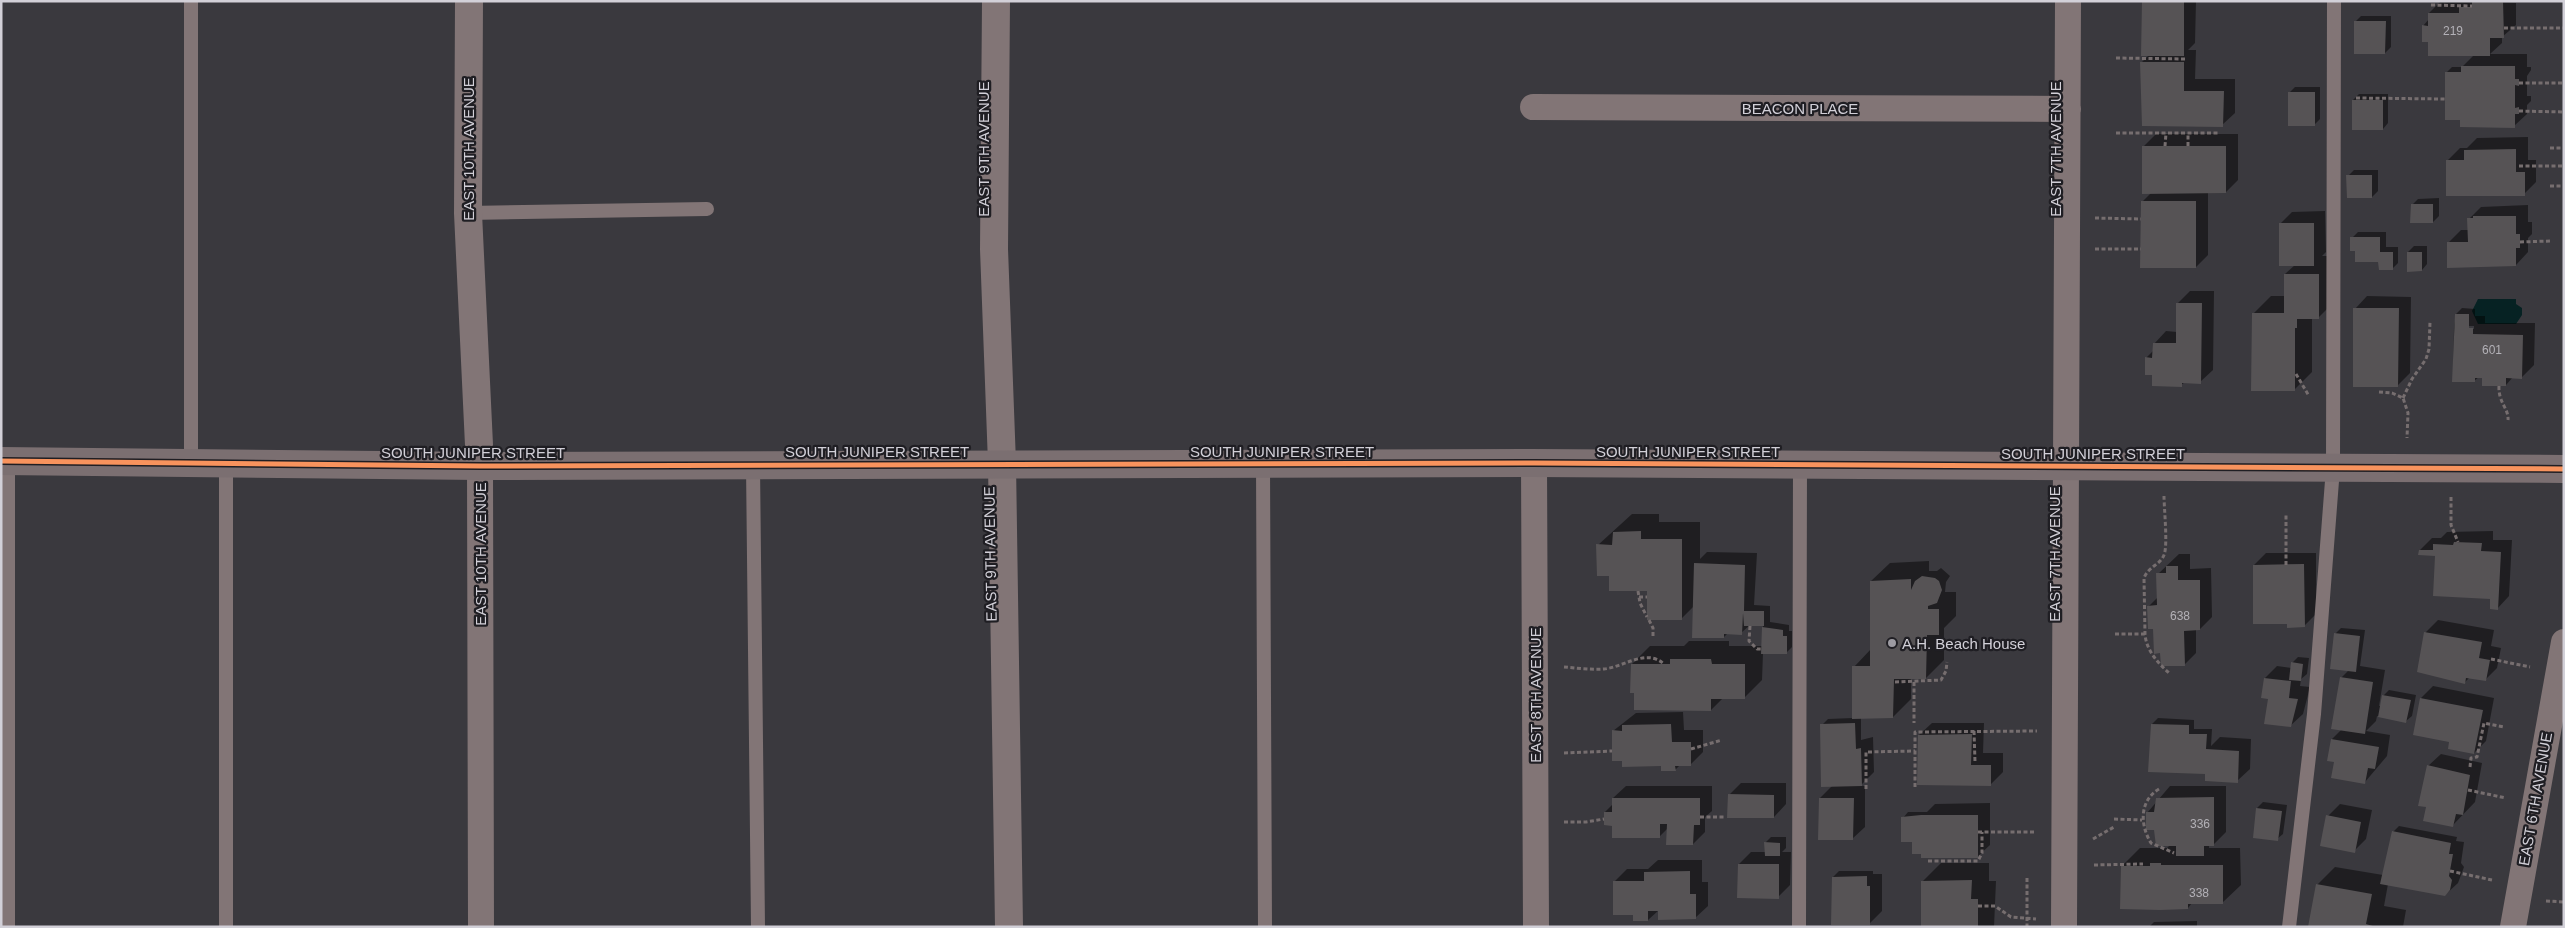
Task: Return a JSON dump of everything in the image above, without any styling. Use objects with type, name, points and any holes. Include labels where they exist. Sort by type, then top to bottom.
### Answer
[{"type":"main road","name":"SOUTH JUNIPER STREET","points":[[2,461],[480,466],[1002,463],[1534,463],[2564,469]]},
{"type":"street","name":"EAST 10TH AVENUE","points":[[469,1],[468,213],[480,466],[481,927]]},
{"type":"street","name":"EAST 9TH AVENUE","points":[[996,1],[994,249],[1002,463],[1008,927]]},
{"type":"street","name":"EAST 7TH AVENUE","points":[[2064,927],[2068,1]]},
{"type":"street","name":"BEACON PLACE","points":[[1533,107],[2068,109]]},
{"type":"street","points":[[2,461],[2,927]]},
{"type":"street","name":"EAST 8TH AVENUE","points":[[1534,463],[1536,927]]},
{"type":"street","name":"EAST 6TH AVENUE","points":[[2513,927],[2563,651]]},
{"type":"lane","points":[[190,1],[192,462]]},
{"type":"lane","points":[[2290,927],[2314,714],[2333,468],[2334,1]]},
{"type":"lane","points":[[468,213],[707,209]]},
{"type":"lane","points":[[226,463],[226,927]]},
{"type":"lane","points":[[753,464],[758,927]]},
{"type":"lane","points":[[1263,464],[1265,927]]},
{"type":"lane","points":[[1799,927],[1800,464]]},
{"type":"path","points":[[2431,5],[2472,6]]},
{"type":"path","points":[[2504,28],[2564,28]]},
{"type":"path","points":[[2116,58],[2185,59]]},
{"type":"path","points":[[2519,83],[2564,83]]},
{"type":"path","points":[[2348,98],[2445,99]]},
{"type":"path","points":[[2519,111],[2564,112]]},
{"type":"path","points":[[2116,133],[2219,133]]},
{"type":"path","points":[[2165,146],[2166,133]]},
{"type":"path","points":[[2188,133],[2188,146]]},
{"type":"path","points":[[2550,148],[2564,148]]},
{"type":"path","points":[[2519,166],[2564,166]]},
{"type":"path","points":[[2550,186],[2564,186]]},
{"type":"path","points":[[2116,218],[2141,219]]},
{"type":"path","points":[[2520,242],[2550,241]]},
{"type":"path","points":[[2116,249],[2141,249]]},
{"type":"path","points":[[2403,398],[2412,379],[2426,359],[2429,349],[2430,322]]},
{"type":"path","points":[[2296,374],[2311,401]]},
{"type":"path","points":[[2499,386],[2500,401],[2508,413],[2508,420]]},
{"type":"path","points":[[2379,392],[2392,393],[2403,398],[2408,419]]},
{"type":"path","points":[[2164,466],[2164,554],[2147,571],[2144,578],[2145,640],[2156,662],[2169,673]]},
{"type":"path","points":[[2286,515],[2286,565]]},
{"type":"path","points":[[2451,516],[2453,531],[2458,542]]},
{"type":"path","points":[[1638,591],[1638,597],[1653,628],[1653,637]]},
{"type":"path","points":[[1638,597],[1647,597]]},
{"type":"path","points":[[1750,626],[1749,641],[1758,649],[1761,649]]},
{"type":"path","points":[[2115,634],[2145,634]]},
{"type":"path","points":[[1563,667],[1606,669],[1633,658],[1659,659],[1664,664]]},
{"type":"path","points":[[2491,660],[2514,664]]},
{"type":"path","points":[[1895,682],[1941,680],[1946,671],[1946,662]]},
{"type":"path","points":[[1914,682],[1914,723]]},
{"type":"path","points":[[2470,767],[2471,758],[2478,757],[2484,723],[2504,727]]},
{"type":"path","points":[[1974,731],[1975,762]]},
{"type":"path","points":[[1915,787],[1915,732],[2065,731]]},
{"type":"path","points":[[1691,749],[1722,740]]},
{"type":"path","points":[[1563,753],[1612,751]]},
{"type":"path","points":[[1866,789],[1866,752],[1915,751]]},
{"type":"path","points":[[2159,789],[2152,793],[2147,802],[2142,820],[2143,827],[2150,843],[2174,853]]},
{"type":"path","points":[[2468,790],[2490,795]]},
{"type":"path","points":[[1700,817],[1726,817]]},
{"type":"path","points":[[1563,822],[1586,822],[1604,819]]},
{"type":"path","points":[[2114,819],[2142,820]]},
{"type":"path","points":[[1928,861],[1978,861],[1982,852],[1980,832],[2010,832]]},
{"type":"path","points":[[2064,866],[2143,864]]},
{"type":"path","points":[[2450,871],[2475,876]]},
{"type":"path","points":[[2026,878],[2027,927]]},
{"type":"path","points":[[1978,906],[1995,906],[2011,917],[2027,919]]},
{"type":"shaded area","points":[[2478,299],[2516,299],[2516,304],[2522,308],[2522,315],[2516,324],[2478,324],[2472,311]]},
{"type":"building","points":[[2142,1],[2184,1],[2184,56],[2141,56]]},
{"type":"building","points":[[2472,1],[2503,1],[2504,38],[2490,38],[2490,56],[2428,56],[2428,42],[2422,42],[2422,25],[2428,26],[2428,13],[2459,13],[2459,7],[2472,7]]},
{"type":"building","points":[[2354,21],[2386,21],[2385,54],[2354,54]]},
{"type":"building","points":[[2140,62],[2184,62],[2184,91],[2224,91],[2223,127],[2142,126]]},
{"type":"building","points":[[2461,66],[2515,66],[2515,79],[2519,79],[2519,86],[2515,85],[2515,108],[2519,107],[2519,114],[2515,114],[2515,128],[2460,127],[2460,120],[2445,120],[2445,72],[2461,72]]},
{"type":"building","points":[[2288,92],[2315,92],[2315,126],[2288,126]]},
{"type":"building","points":[[2352,100],[2383,100],[2383,130],[2352,130]]},
{"type":"building","points":[[2142,146],[2226,146],[2226,193],[2142,194]]},
{"type":"building","points":[[2516,149],[2516,172],[2525,172],[2525,196],[2446,196],[2446,160],[2464,160],[2464,150]]},
{"type":"building","points":[[2346,175],[2372,175],[2372,198],[2347,198]]},
{"type":"building","points":[[2141,201],[2196,201],[2196,268],[2140,268]]},
{"type":"building","points":[[2411,204],[2433,204],[2433,223],[2410,223]]},
{"type":"building","points":[[2473,216],[2516,216],[2516,234],[2520,234],[2520,248],[2516,248],[2516,266],[2447,268],[2447,242],[2468,242],[2467,218],[2473,218]]},
{"type":"building","points":[[2279,223],[2314,223],[2314,266],[2279,266]]},
{"type":"building","points":[[2350,237],[2380,237],[2380,252],[2393,252],[2393,270],[2379,270],[2378,262],[2355,262],[2355,251],[2350,251]]},
{"type":"building","points":[[2407,252],[2422,252],[2422,271],[2407,272]]},
{"type":"building","points":[[2284,274],[2319,274],[2319,319],[2297,319],[2297,328],[2295,328],[2295,391],[2251,391],[2252,313],[2284,313]]},
{"type":"building","points":[[2176,303],[2202,303],[2201,384],[2182,383],[2182,387],[2152,386],[2152,375],[2145,375],[2145,357],[2152,358],[2153,343],[2176,343]]},
{"type":"building","points":[[2353,308],[2399,308],[2398,387],[2353,387]]},
{"type":"building","points":[[2455,314],[2469,314],[2469,328],[2473,328],[2473,334],[2523,335],[2522,379],[2506,378],[2506,386],[2482,386],[2482,378],[2475,378],[2475,382],[2452,382]]},
{"type":"building","points":[[1641,531],[1641,539],[1682,539],[1682,620],[1647,620],[1647,591],[1609,591],[1609,576],[1597,576],[1596,544],[1612,545],[1613,532]]},
{"type":"building","points":[[2454,542],[2482,543],[2481,551],[2501,552],[2498,610],[2490,609],[2490,599],[2433,596],[2435,556],[2418,555],[2419,550],[2433,550],[2433,544],[2453,545]]},
{"type":"building","points":[[1694,563],[1745,565],[1744,611],[1764,611],[1764,626],[1744,626],[1743,613],[1742,635],[1724,634],[1724,638],[1692,638]]},
{"type":"building","points":[[2304,564],[2305,627],[2287,628],[2287,624],[2253,624],[2253,565]]},
{"type":"building","points":[[2166,566],[2178,566],[2178,580],[2200,580],[2200,630],[2184,631],[2185,666],[2161,666],[2160,653],[2154,654],[2153,629],[2148,629],[2147,606],[2157,605],[2156,573],[2166,573]]},
{"type":"building","points":[[1922,576],[1935,578],[1939,581],[1942,590],[1937,603],[1928,606],[1928,609],[1939,609],[1939,635],[1927,635],[1926,679],[1894,679],[1893,718],[1852,719],[1852,666],[1870,666],[1870,581],[1911,579],[1911,590],[1915,581]]},
{"type":"building","points":[[1762,627],[1783,630],[1783,636],[1787,636],[1787,654],[1761,654]]},
{"type":"building","points":[[2424,632],[2482,642],[2479,658],[2490,660],[2486,681],[2466,678],[2465,684],[2417,672]]},
{"type":"building","points":[[2334,633],[2360,636],[2356,672],[2330,669]]},
{"type":"building","points":[[1670,659],[1711,659],[1712,664],[1745,664],[1745,699],[1711,699],[1711,711],[1634,710],[1634,693],[1630,693],[1631,664],[1670,664]]},
{"type":"building","points":[[2291,662],[2303,664],[2301,681],[2289,680]]},
{"type":"building","points":[[2340,677],[2373,682],[2365,734],[2331,729]]},
{"type":"building","points":[[2264,678],[2291,681],[2289,698],[2298,699],[2291,727],[2264,724],[2268,699],[2261,698]]},
{"type":"building","points":[[2382,695],[2411,700],[2406,723],[2378,717]]},
{"type":"building","points":[[2420,698],[2483,710],[2474,754],[2448,749],[2449,742],[2413,735]]},
{"type":"building","points":[[1855,723],[1856,749],[1861,748],[1862,786],[1821,787],[1820,724]]},
{"type":"building","points":[[1671,724],[1672,742],[1691,742],[1691,766],[1675,766],[1676,771],[1661,771],[1661,766],[1622,767],[1622,761],[1612,761],[1612,730],[1622,731],[1622,725]]},
{"type":"building","points":[[2151,724],[2189,725],[2189,734],[2207,734],[2206,749],[2239,751],[2238,783],[2205,781],[2205,774],[2148,772]]},
{"type":"building","points":[[1972,734],[1971,765],[1991,765],[1991,786],[1917,785],[1918,735]]},
{"type":"building","points":[[2331,739],[2379,747],[2375,769],[2368,768],[2365,784],[2331,778],[2334,762],[2327,761]]},
{"type":"building","points":[[2427,765],[2470,775],[2463,815],[2456,814],[2453,827],[2423,821],[2426,807],[2418,806]]},
{"type":"building","points":[[1728,794],[1774,795],[1774,818],[1727,818]]},
{"type":"building","points":[[2214,797],[2214,846],[2204,846],[2204,856],[2176,856],[2176,846],[2156,846],[2154,830],[2146,830],[2146,812],[2154,812],[2156,798]]},
{"type":"building","points":[[1612,798],[1700,798],[1700,825],[1694,825],[1693,845],[1666,845],[1667,824],[1660,824],[1660,838],[1612,838],[1612,826],[1604,825],[1604,812],[1612,812]]},
{"type":"building","points":[[1819,798],[1854,798],[1853,840],[1818,840]]},
{"type":"building","points":[[2256,808],[2282,811],[2278,841],[2253,838]]},
{"type":"building","points":[[1978,815],[1978,858],[1921,858],[1921,854],[1912,854],[1912,842],[1901,842],[1901,817]]},
{"type":"building","points":[[2326,815],[2361,822],[2355,853],[2320,846]]},
{"type":"building","points":[[2392,831],[2451,843],[2449,854],[2453,854],[2449,876],[2452,880],[2450,890],[2445,896],[2380,884]]},
{"type":"building","points":[[1764,842],[1780,843],[1780,856],[1765,856]]},
{"type":"building","points":[[2150,863],[2161,863],[2161,865],[2223,865],[2223,904],[2188,904],[2188,909],[2120,909],[2121,866],[2150,866]]},
{"type":"building","points":[[1738,864],[1779,864],[1779,899],[1737,898]]},
{"type":"building","points":[[1690,871],[1690,894],[1696,894],[1696,919],[1658,920],[1658,911],[1648,911],[1648,921],[1633,921],[1633,915],[1613,915],[1613,881],[1644,881],[1644,872]]},
{"type":"building","points":[[1867,876],[1867,886],[1870,886],[1870,925],[1831,925],[1832,877]]},
{"type":"building","points":[[1972,880],[1971,899],[1978,899],[1978,927],[1921,927],[1921,881]]},
{"type":"building","points":[[2316,884],[2372,894],[2366,924],[2376,927],[2308,927]]},
{"type":"cycle path","points":[[1,461],[480,466],[1534,463],[2564,469]]},
{"type":"place","name":"A.H. Beach House","points":[[1892,643]]}]
